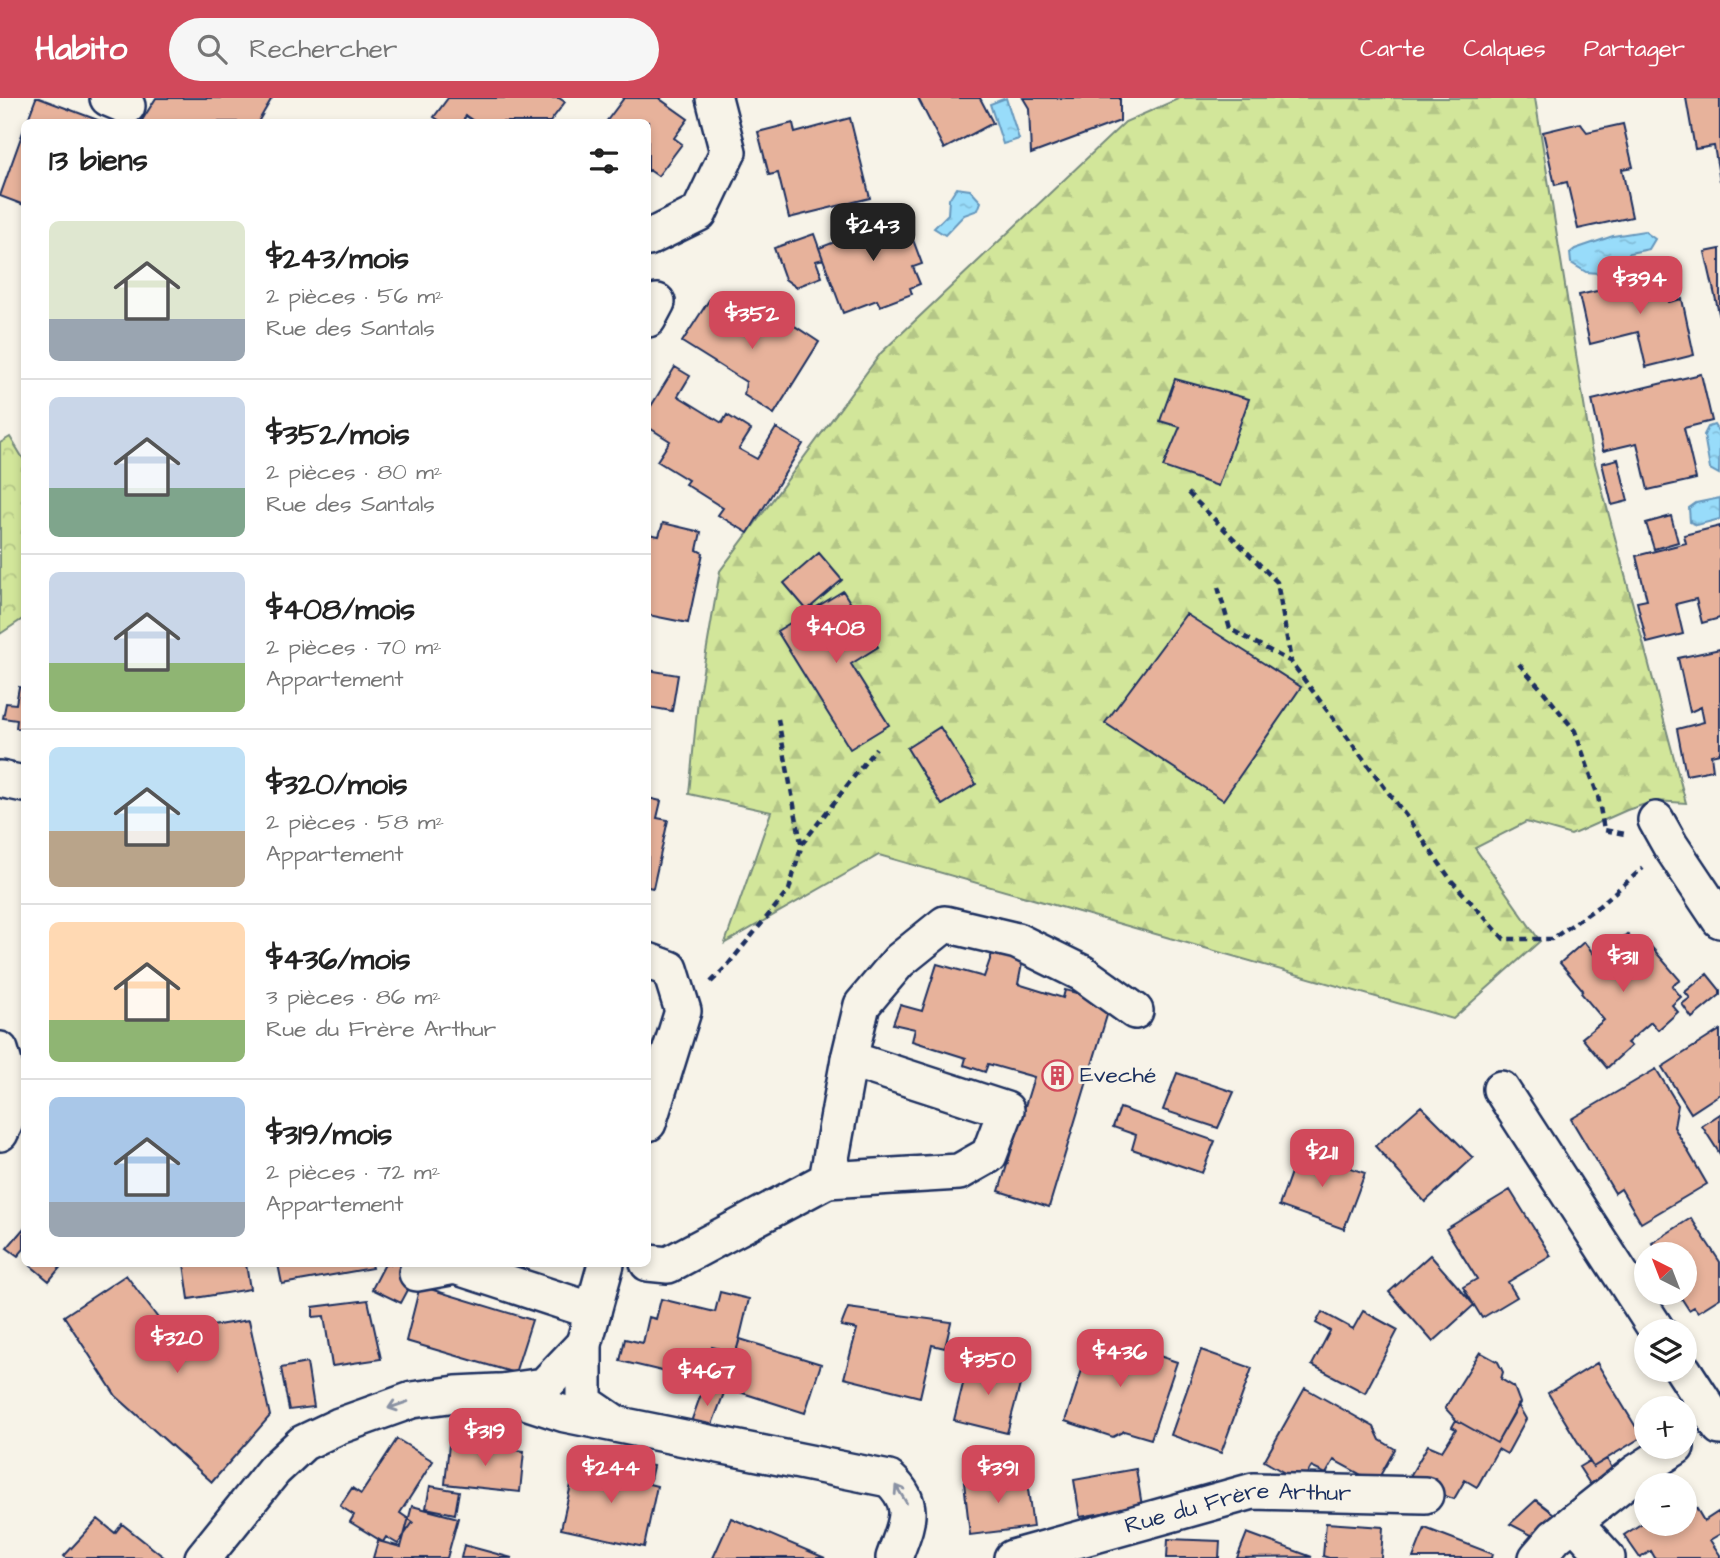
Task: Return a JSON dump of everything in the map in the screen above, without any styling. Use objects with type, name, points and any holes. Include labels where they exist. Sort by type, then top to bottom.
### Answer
[{"type":"street","points":[[651,237],[699,213],[728,152],[714,98]]},
{"type":"street","points":[[0,779],[21,783]]},
{"type":"street","points":[[1663,833],[1720,920]]},
{"type":"street","points":[[827,1180],[849,1059],[862,1005],[900,961],[945,925],[1017,941],[1082,973],[1135,1011]]},
{"type":"street","points":[[651,962],[670,969],[683,1011],[651,1113]]},
{"type":"street","points":[[0,1050],[10,1098],[7,1120],[0,1133]]},
{"type":"street","points":[[651,1264],[668,1265],[827,1180],[959,1172],[989,1155],[1006,1110],[849,1059]]},
{"type":"street","points":[[1501,1089],[1650,1319]]},
{"type":"street","points":[[417,1273],[450,1267]]},
{"type":"street","points":[[457,1267],[589,1327]]},
{"type":"street","points":[[605,1267],[589,1327],[584,1402],[619,1426]]},
{"type":"street","points":[[203,1558],[274,1469],[303,1443],[339,1426],[412,1400],[544,1386],[589,1327]]},
{"type":"street","points":[[1691,1382],[1718,1424],[1697,1435]]},
{"type":"street","points":[[497,1392],[565,1414],[888,1479],[900,1489],[907,1503],[908,1518],[894,1558]]},
{"type":"street","points":[[1537,1558],[1555,1537],[1657,1459]]},
{"type":"street","name":"Rue du Frère Arthur","points":[[1012,1558],[1253,1490],[1425,1495]]},
{"type":"street","points":[[1574,1522],[1607,1558]]},
{"type":"path","points":[[1188,494],[1277,582],[1291,662]]},
{"type":"path","points":[[1218,587],[1230,629],[1291,662],[1451,880],[1504,939],[1552,939],[1599,906],[1663,833]]},
{"type":"path","points":[[1519,664],[1575,731],[1598,796],[1604,830],[1663,833]]},
{"type":"path","points":[[778,719],[802,844]]},
{"type":"path","points":[[683,1011],[726,967],[789,890],[802,844],[876,748]]},
{"type":"green space","points":[[1180,98],[1535,98],[1591,448],[1686,803],[1655,801],[1627,810],[1571,835],[1526,822],[1475,848],[1540,941],[1453,1019],[879,855],[725,943],[771,812],[689,794],[698,700],[720,571],[881,353],[1125,122]]},
{"type":"green space","points":[[10,437],[21,455],[21,620],[0,634],[0,443]]},
{"type":"water","points":[[1006,98],[1019,139],[1003,144],[990,104]]},
{"type":"water","points":[[956,188],[970,190],[981,202],[978,210],[964,215],[945,235],[934,228],[948,214],[949,199]]},
{"type":"water","points":[[1644,231],[1655,239],[1649,249],[1630,253],[1623,262],[1607,264],[1598,273],[1586,272],[1571,263],[1570,253],[1575,249],[1613,236]]},
{"type":"water","points":[[1714,425],[1720,434],[1719,474],[1710,469],[1704,435],[1708,427]]},
{"type":"water","points":[[1720,498],[1720,519],[1697,525],[1690,522],[1689,508],[1696,503]]},
{"type":"building","points":[[36,98],[39,98],[95,119],[28,119]]},
{"type":"building","points":[[156,98],[272,98],[260,119],[143,119]]},
{"type":"building","points":[[448,98],[559,98],[565,102],[552,119],[434,117]]},
{"type":"building","points":[[624,98],[661,98],[688,119],[674,138],[682,144],[658,176],[651,171],[651,119],[608,119]]},
{"type":"building","points":[[918,98],[980,98],[993,123],[944,149]]},
{"type":"building","points":[[1023,98],[1120,98],[1120,121],[1031,154],[1029,108]]},
{"type":"building","points":[[1686,98],[1720,98],[1720,181],[1714,146],[1695,149]]},
{"type":"building","points":[[850,118],[870,198],[789,218],[778,173],[769,175],[758,132],[793,123],[795,133]]},
{"type":"building","points":[[1580,123],[1587,132],[1623,124],[1633,167],[1622,169],[1632,217],[1578,229],[1567,182],[1555,185],[1543,132]]},
{"type":"building","points":[[21,137],[21,204],[0,196]]},
{"type":"building","points":[[902,210],[922,264],[913,267],[920,284],[910,288],[912,294],[880,306],[877,300],[843,313],[819,248],[856,234],[854,229]]},
{"type":"building","points":[[814,234],[823,259],[816,261],[822,277],[796,287],[785,279],[774,248]]},
{"type":"building","points":[[1720,249],[1720,318],[1705,252]]},
{"type":"building","points":[[1660,262],[1669,302],[1682,299],[1694,355],[1646,367],[1638,332],[1590,344],[1579,295],[1624,285],[1621,272]]},
{"type":"building","points":[[711,297],[747,319],[754,309],[786,329],[790,323],[819,342],[774,414],[744,395],[746,382],[682,342]]},
{"type":"building","points":[[675,367],[690,376],[678,396],[722,423],[727,415],[751,430],[739,449],[757,459],[776,428],[803,444],[748,533],[718,515],[723,508],[685,484],[688,480],[657,461],[670,441],[651,429],[651,406]]},
{"type":"building","points":[[1701,374],[1712,421],[1684,428],[1696,479],[1648,490],[1637,443],[1603,451],[1592,400]]},
{"type":"building","points":[[1175,379],[1249,399],[1218,486],[1163,467],[1180,427],[1160,421]]},
{"type":"building","points":[[1618,459],[1628,501],[1612,505],[1602,463]]},
{"type":"building","points":[[1671,516],[1678,542],[1654,549],[1646,523]]},
{"type":"building","points":[[663,523],[701,532],[697,550],[703,553],[688,623],[651,616],[651,535],[659,536]]},
{"type":"building","points":[[1720,526],[1720,618],[1702,623],[1696,599],[1676,604],[1683,634],[1647,643],[1637,602],[1647,600],[1636,556],[1686,543],[1684,535]]},
{"type":"building","points":[[819,553],[842,580],[807,610],[784,583]]},
{"type":"building","points":[[843,591],[878,647],[851,664],[889,725],[850,749],[777,631]]},
{"type":"building","points":[[1186,614],[1301,687],[1223,800],[1105,723]]},
{"type":"building","points":[[1720,649],[1720,753],[1711,755],[1713,770],[1686,775],[1677,729],[1704,722],[1701,707],[1690,712],[1678,658]]},
{"type":"building","points":[[651,670],[678,675],[672,711],[651,708]]},
{"type":"building","points":[[21,687],[21,729],[16,728],[17,720],[3,718],[6,703],[16,704]]},
{"type":"building","points":[[940,727],[976,784],[942,805],[907,748]]},
{"type":"building","points":[[651,799],[661,801],[657,818],[668,820],[653,888]]},
{"type":"building","points":[[1627,934],[1641,950],[1648,943],[1680,980],[1672,986],[1681,997],[1672,1005],[1678,1012],[1658,1030],[1651,1022],[1627,1043],[1631,1046],[1607,1068],[1582,1038],[1604,1020],[1560,963],[1584,942],[1598,959]]},
{"type":"building","name":"Eveché","points":[[994,948],[1023,959],[1018,984],[1063,998],[1065,990],[1111,1002],[1049,1207],[999,1191],[1034,1077],[988,1064],[985,1072],[964,1065],[966,1058],[912,1041],[915,1029],[893,1024],[900,1005],[922,1011],[937,964],[984,977]]},
{"type":"building","points":[[1707,974],[1720,990],[1720,995],[1692,1018],[1682,1004],[1690,998],[1685,992]]},
{"type":"building","points":[[1720,1030],[1720,1094],[1691,1113],[1662,1067]]},
{"type":"building","points":[[1656,1069],[1678,1105],[1674,1127],[1707,1184],[1641,1223],[1621,1189],[1615,1193],[1571,1119]]},
{"type":"building","points":[[1177,1073],[1234,1092],[1218,1128],[1163,1110]]},
{"type":"building","points":[[1421,1106],[1473,1158],[1425,1202],[1375,1146]]},
{"type":"building","points":[[1120,1108],[1215,1141],[1202,1173],[1132,1149],[1136,1135],[1113,1127]]},
{"type":"building","points":[[1720,1114],[1720,1154],[1702,1126]]},
{"type":"building","points":[[1299,1150],[1365,1173],[1344,1229],[1279,1206]]},
{"type":"building","points":[[1510,1190],[1551,1256],[1508,1282],[1517,1297],[1482,1318],[1463,1287],[1477,1279],[1446,1229]]},
{"type":"building","points":[[1691,1218],[1720,1262],[1720,1298],[1698,1312],[1694,1307],[1689,1310],[1686,1306],[1698,1306],[1698,1242],[1654,1242]]},
{"type":"building","points":[[21,1232],[21,1252],[18,1256],[7,1248]]},
{"type":"building","points":[[1430,1255],[1474,1305],[1433,1342],[1389,1292]]},
{"type":"building","points":[[32,1267],[61,1267],[49,1281]]},
{"type":"building","points":[[184,1267],[246,1267],[250,1289],[189,1299]]},
{"type":"building","points":[[279,1267],[372,1268],[282,1284]]},
{"type":"building","points":[[383,1267],[420,1267],[401,1303],[372,1289]]},
{"type":"building","points":[[126,1275],[169,1333],[249,1320],[270,1416],[212,1482],[116,1396],[64,1316]]},
{"type":"building","points":[[420,1286],[532,1320],[515,1373],[406,1341]]},
{"type":"building","points":[[720,1292],[749,1299],[736,1353],[712,1347],[704,1381],[620,1361],[625,1339],[643,1343],[649,1317],[656,1319],[661,1299],[715,1312]]},
{"type":"building","points":[[368,1300],[381,1359],[332,1366],[324,1316],[313,1317],[313,1307]]},
{"type":"building","points":[[848,1308],[951,1322],[945,1348],[932,1345],[920,1397],[844,1378],[857,1329],[841,1326]]},
{"type":"building","points":[[1363,1311],[1398,1330],[1365,1393],[1312,1365],[1330,1331],[1316,1323],[1322,1312],[1353,1329]]},
{"type":"building","points":[[1094,1334],[1177,1362],[1151,1439],[1124,1431],[1113,1437],[1065,1421]]},
{"type":"building","points":[[740,1339],[821,1364],[805,1413],[724,1387]]},
{"type":"building","points":[[1201,1350],[1252,1368],[1221,1453],[1171,1435]]},
{"type":"building","points":[[1480,1352],[1498,1362],[1503,1372],[1501,1379],[1514,1387],[1520,1403],[1497,1443],[1456,1420],[1445,1408]]},
{"type":"building","points":[[969,1360],[1023,1374],[1007,1433],[954,1420]]},
{"type":"building","points":[[307,1363],[314,1407],[289,1410],[281,1368]]},
{"type":"building","points":[[1597,1363],[1634,1424],[1634,1442],[1593,1467],[1548,1393]]},
{"type":"building","points":[[704,1386],[724,1393],[710,1430],[691,1422]]},
{"type":"building","points":[[1305,1388],[1374,1427],[1380,1440],[1395,1449],[1376,1483],[1334,1460],[1326,1474],[1311,1467],[1302,1483],[1264,1461]]},
{"type":"building","points":[[1518,1405],[1526,1419],[1507,1454],[1498,1449],[1477,1487],[1465,1480],[1454,1499],[1406,1483],[1428,1445],[1442,1451],[1456,1429],[1452,1427],[1456,1420],[1497,1443]]},
{"type":"building","points":[[397,1439],[433,1461],[400,1513],[413,1522],[398,1544],[386,1537],[383,1542],[350,1522],[354,1515],[340,1506],[352,1488],[361,1494]]},
{"type":"building","points":[[449,1444],[524,1451],[520,1492],[445,1484]]},
{"type":"building","points":[[1607,1459],[1613,1470],[1590,1484],[1579,1467],[1589,1461],[1593,1467]]},
{"type":"building","points":[[633,1462],[653,1466],[649,1484],[657,1486],[644,1547],[561,1529],[575,1467],[629,1479]]},
{"type":"building","points":[[1136,1469],[1142,1506],[1080,1517],[1074,1480]]},
{"type":"building","points":[[1026,1474],[1033,1527],[970,1535],[964,1482]]},
{"type":"building","points":[[430,1486],[459,1491],[455,1514],[426,1508]]},
{"type":"building","points":[[1536,1500],[1562,1520],[1539,1539],[1510,1524]]},
{"type":"building","points":[[412,1506],[458,1518],[447,1558],[373,1558],[378,1541],[401,1547]]},
{"type":"building","points":[[1697,1509],[1704,1521],[1718,1512],[1720,1534],[1710,1540],[1720,1558],[1655,1558],[1651,1551],[1640,1558],[1624,1535],[1634,1528],[1634,1536],[1697,1536]]},
{"type":"building","points":[[731,1518],[825,1558],[713,1558]]},
{"type":"building","points":[[98,1519],[115,1533],[122,1524],[165,1558],[66,1558],[64,1556]]},
{"type":"building","points":[[1326,1523],[1383,1527],[1381,1558],[1323,1556]]},
{"type":"building","points":[[1425,1528],[1493,1554],[1492,1558],[1413,1558]]},
{"type":"building","points":[[1247,1533],[1312,1557],[1237,1558]]},
{"type":"building","points":[[1168,1539],[1220,1541],[1219,1558],[1167,1558]]},
{"type":"building","points":[[464,1545],[512,1558],[461,1558]]},
{"type":"place","name":"Eveché","points":[[1057,1075]]}]
